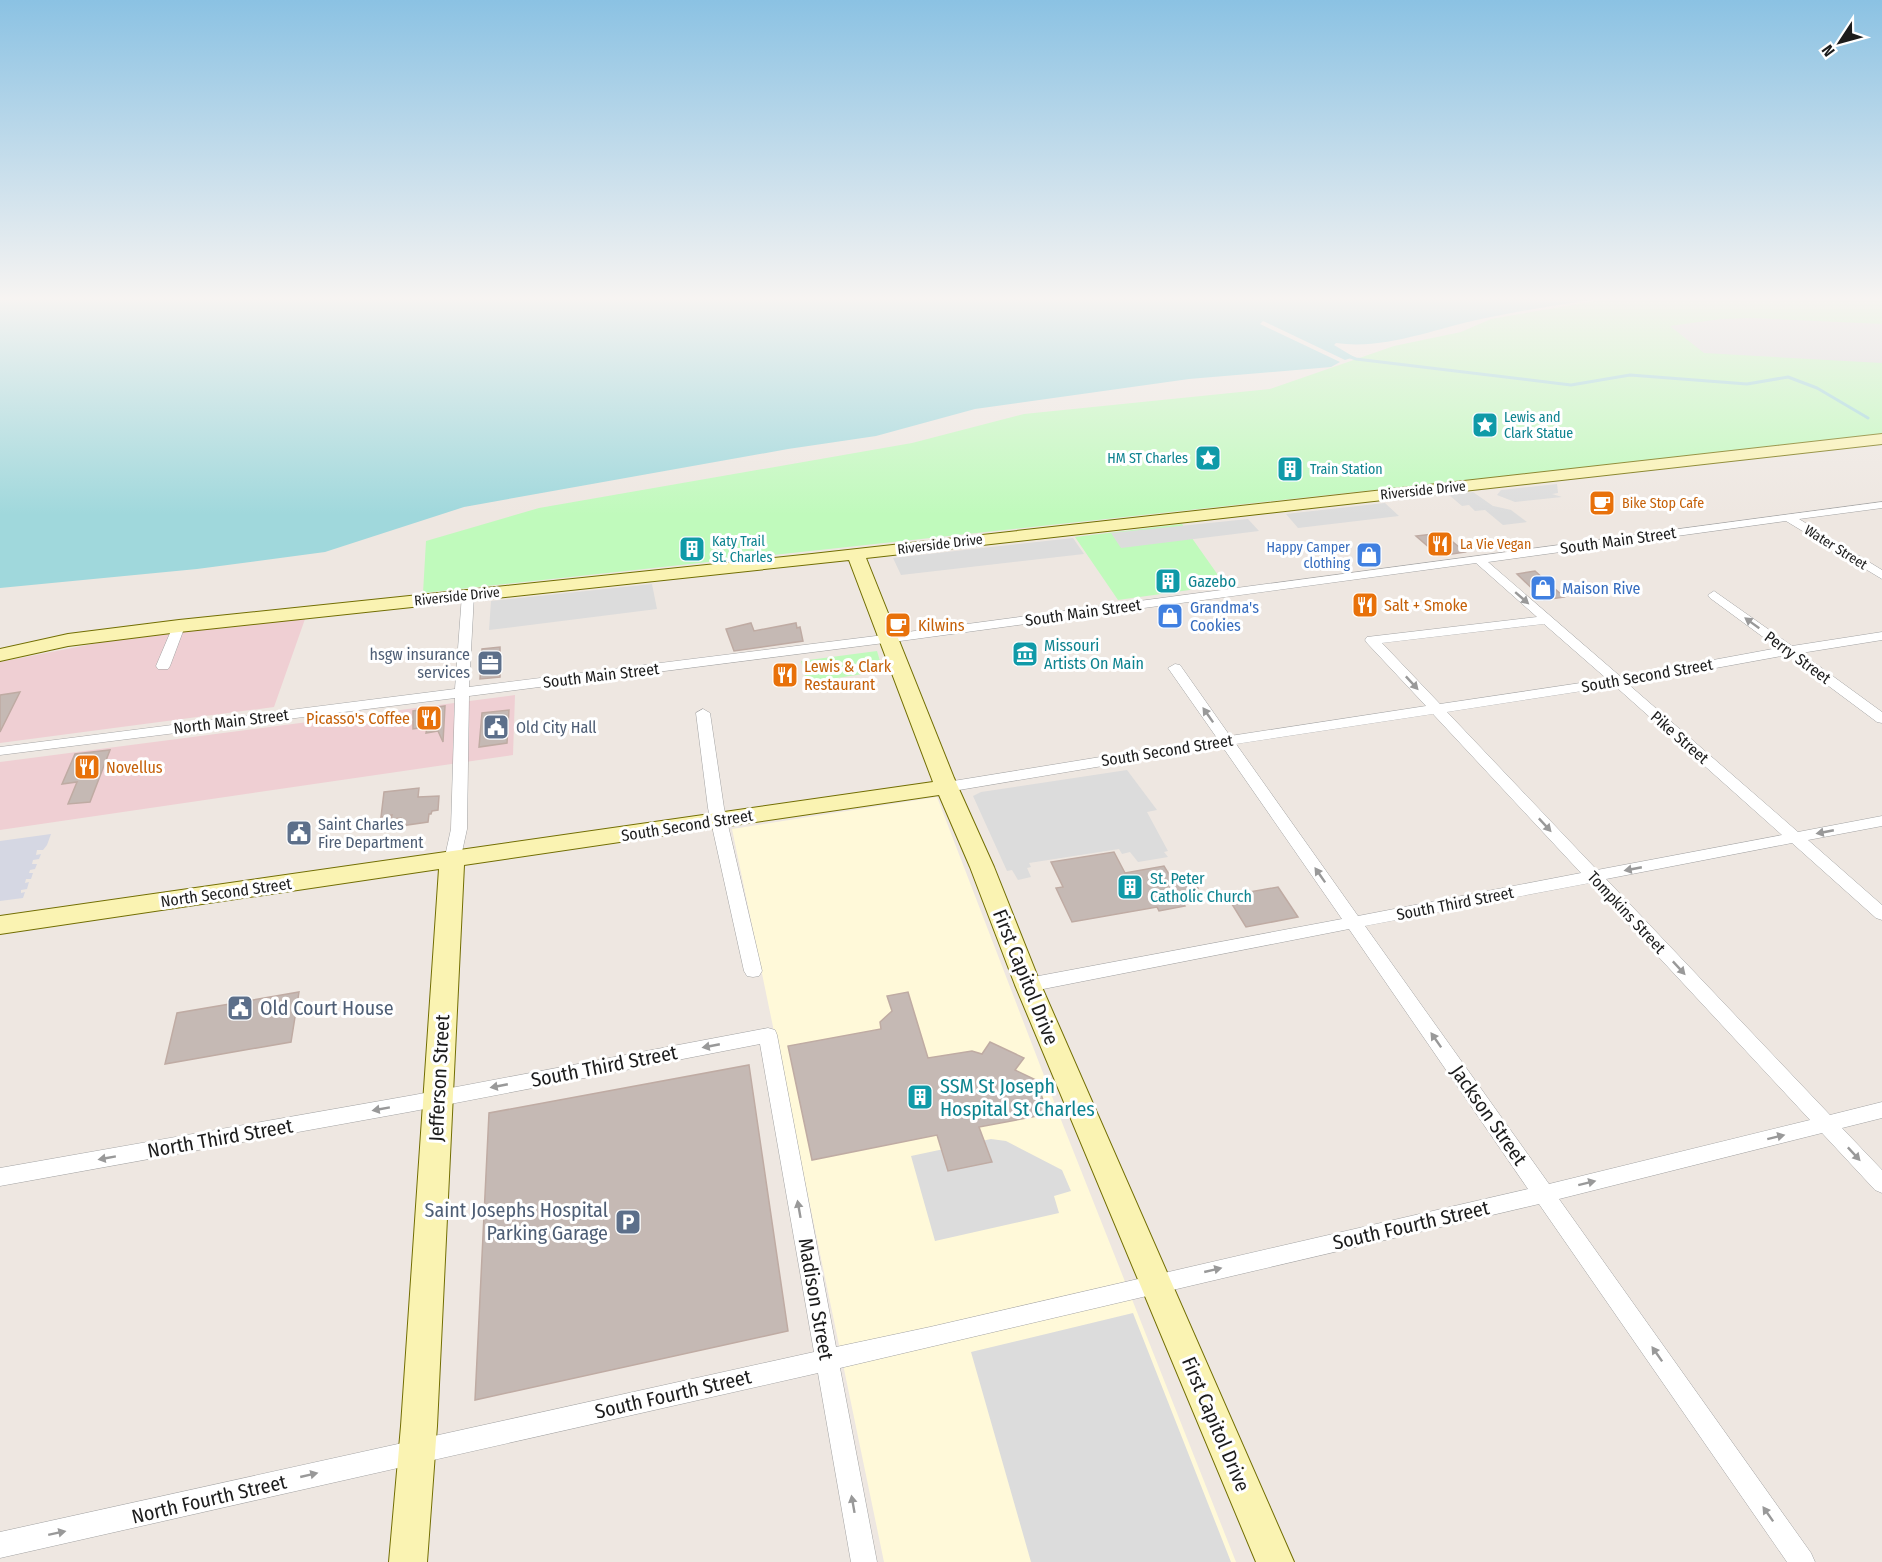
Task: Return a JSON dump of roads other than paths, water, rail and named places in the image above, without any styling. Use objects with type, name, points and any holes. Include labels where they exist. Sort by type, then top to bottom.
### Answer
[{"type":"street","name":"Riverside Drive","points":[[0,655],[68,640],[179,626],[856,554],[1882,439]]},
{"type":"street","name":"South Main Street","points":[[462,692],[888,638],[1882,505]]},
{"type":"street","name":"Water Street","points":[[1790,518],[1882,575]]},
{"type":"street","name":"First Capitol Drive","points":[[856,554],[1028,986],[1275,1562]]},
{"type":"street","name":"Pike Street","points":[[1478,559],[1882,914]]},
{"type":"street","name":"Jefferson Street","points":[[408,1562],[417,1450],[452,861],[459,829],[462,692],[468,595]]},
{"type":"street","name":"Perry Street","points":[[1714,595],[1882,719]]},
{"type":"street","name":"Tompkins Street","points":[[1546,620],[1372,640],[1882,1185]]},
{"type":"street","points":[[163,666],[179,626]]},
{"type":"street","name":"South Second Street","points":[[452,861],[947,787],[1064,766],[1616,682],[1705,664],[1882,636]]},
{"type":"street","name":"Jackson Street","points":[[1175,668],[1802,1562]]},
{"type":"street","name":"North Main Street","points":[[0,751],[462,692]]},
{"type":"street","points":[[703,713],[720,820],[753,971]]},
{"type":"street","name":"South Third Street","points":[[1028,986],[1882,821]]},
{"type":"street","name":"North Second Street","points":[[0,925],[452,861]]},
{"type":"street","name":"South Third Street","points":[[439,1098],[768,1035]]},
{"type":"street","name":"Madison Street","points":[[768,1035],[864,1562]]},
{"type":"street","name":"North Third Street","points":[[0,1177],[439,1098]]},
{"type":"street","name":"South Fourth Street","points":[[417,1450],[933,1336],[1544,1194],[1882,1110]]},
{"type":"street","name":"North Fourth Street","points":[[0,1545],[417,1450]]},
{"type":"water","points":[[0,370],[1297,370],[1189,379],[975,409],[876,436],[788,449],[464,507],[325,552],[197,569],[0,588]]},
{"type":"waterway","points":[[1446,370],[1571,385],[1630,375],[1747,384],[1788,377],[1817,388],[1868,418]]},
{"type":"place","name":"Lewis and Clark Statue","points":[[1485,425]]},
{"type":"place","name":"HM ST Charles","points":[[1208,458]]},
{"type":"place","name":"Train Station","points":[[1290,469]]},
{"type":"place","name":"Bike Stop Cafe","points":[[1602,503]]},
{"type":"place","name":"La Vie Vegan","points":[[1440,544]]},
{"type":"place","name":"Katy Trail St. Charles","points":[[692,549]]},
{"type":"place","name":"Happy Camper clothing","points":[[1369,555]]},
{"type":"place","name":"Gazebo","points":[[1168,581]]},
{"type":"place","name":"Maison Rive","points":[[1543,588]]},
{"type":"place","name":"Salt + Smoke","points":[[1365,605]]},
{"type":"place","name":"Grandma's Cookies","points":[[1170,616]]},
{"type":"place","name":"Kilwins","points":[[898,625]]},
{"type":"place","name":"Missouri Artists On Main","points":[[1025,654]]},
{"type":"place","name":"hsgw insurance services","points":[[490,663]]},
{"type":"place","name":"Lewis & Clark Restaurant","points":[[785,675]]},
{"type":"place","name":"Picasso's Coffee","points":[[429,718]]},
{"type":"place","name":"Old City Hall","points":[[496,727]]},
{"type":"place","name":"Novellus","points":[[87,767]]},
{"type":"place","name":"Saint Charles Fire Department","points":[[299,833]]},
{"type":"place","name":"St. Peter Catholic Church","points":[[1130,887]]},
{"type":"place","name":"Old Court House","points":[[240,1008]]},
{"type":"place","name":"SSM St Joseph Hospital St Charles","points":[[920,1097]]},
{"type":"place","name":"Saint Josephs Hospital Parking Garage","points":[[628,1222]]}]
